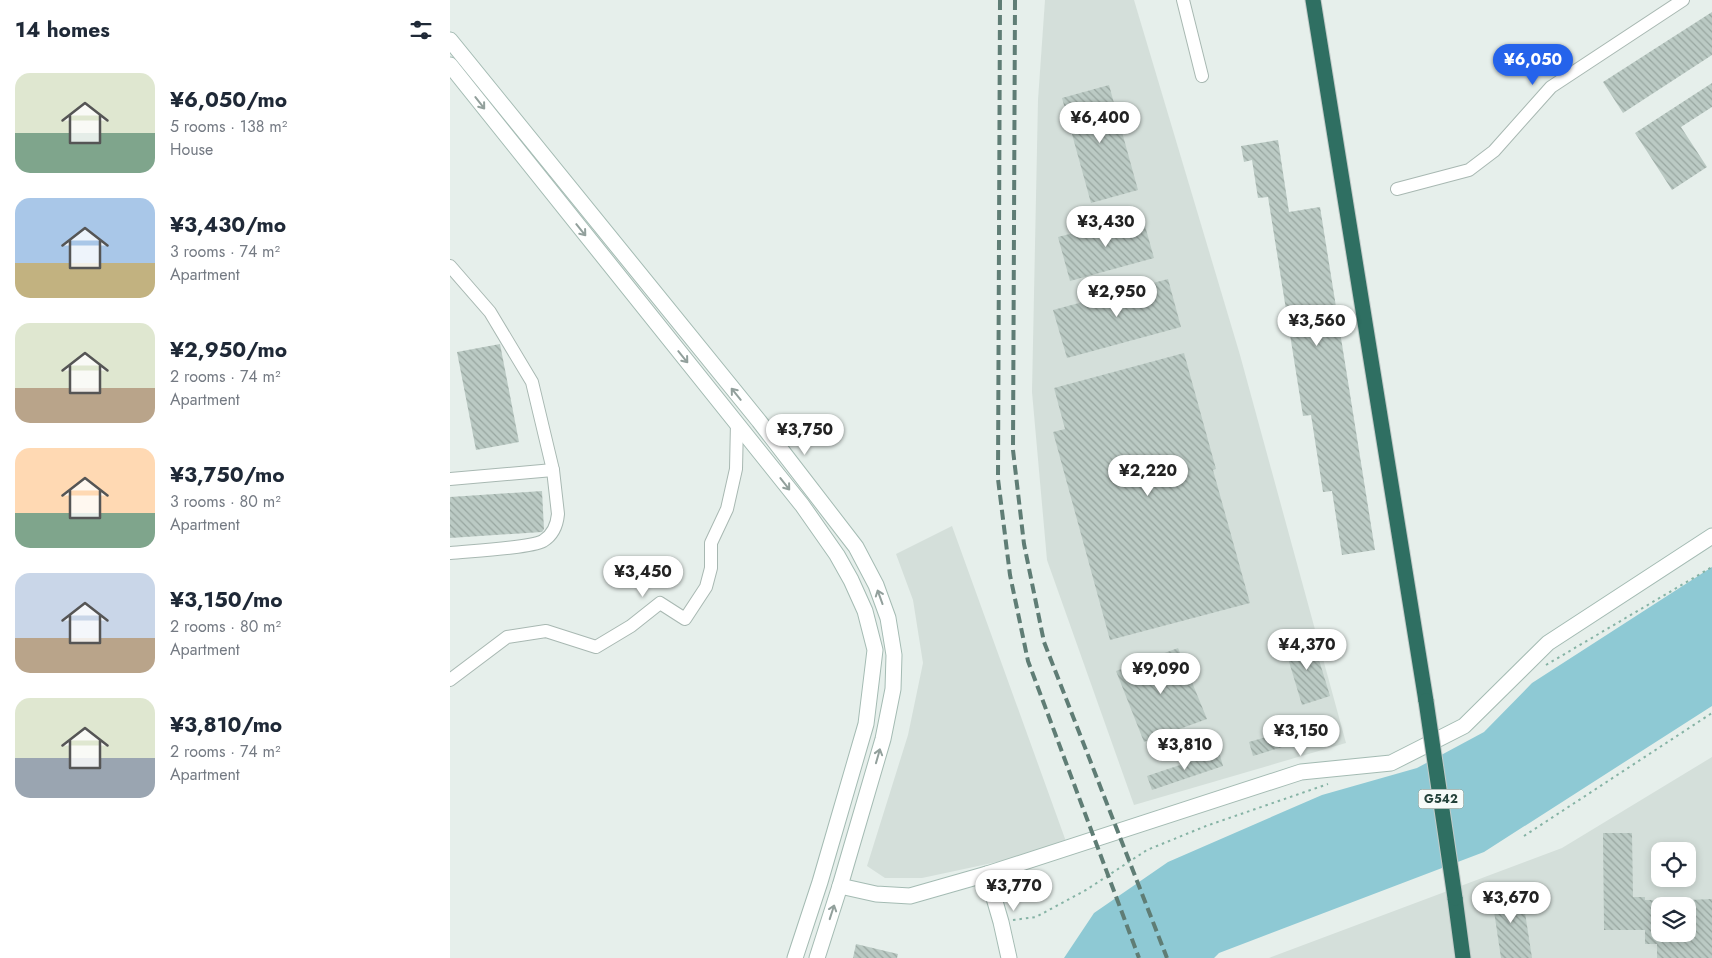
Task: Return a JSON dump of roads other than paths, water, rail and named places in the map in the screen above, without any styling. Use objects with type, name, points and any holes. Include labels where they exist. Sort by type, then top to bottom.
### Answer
[{"type":"highway","name":"G542","points":[[1313,0],[1426,701],[1455,898],[1461,958]]},
{"type":"main road","points":[[450,40],[764,429],[856,547],[876,585],[888,618],[894,654],[893,689],[883,739],[817,958]]},
{"type":"main road","points":[[450,65],[802,506],[837,555],[865,611],[874,650],[866,724],[820,882],[795,958]]},
{"type":"main road","points":[[840,886],[876,894],[910,896],[987,874],[1300,772],[1391,763],[1464,726],[1548,643],[1712,536]]},
{"type":"main road","points":[[987,874],[1009,958]]},
{"type":"street","points":[[1183,0],[1202,76]]},
{"type":"street","points":[[1397,189],[1469,170],[1494,151],[1551,88],[1683,0]]},
{"type":"street","points":[[450,266],[490,312],[532,382],[552,470],[558,514],[555,526],[548,537],[533,544],[450,552]]},
{"type":"street","points":[[450,680],[507,638],[546,631],[596,647],[630,626],[660,603],[685,619],[706,587],[711,568],[711,543],[727,509],[736,469],[736,423]]},
{"type":"street","points":[[450,480],[552,470]]},
{"type":"water","points":[[1712,567],[1712,706],[1484,852],[1219,953],[1214,958],[1064,958],[1094,913],[1168,862],[1322,795],[1417,768],[1484,732],[1532,683]]},
{"type":"railway","points":[[1000,0],[998,479],[1010,575],[1028,661],[1139,958]]},
{"type":"railway","points":[[1015,0],[1013,450],[1024,544],[1044,642],[1167,958]]}]
